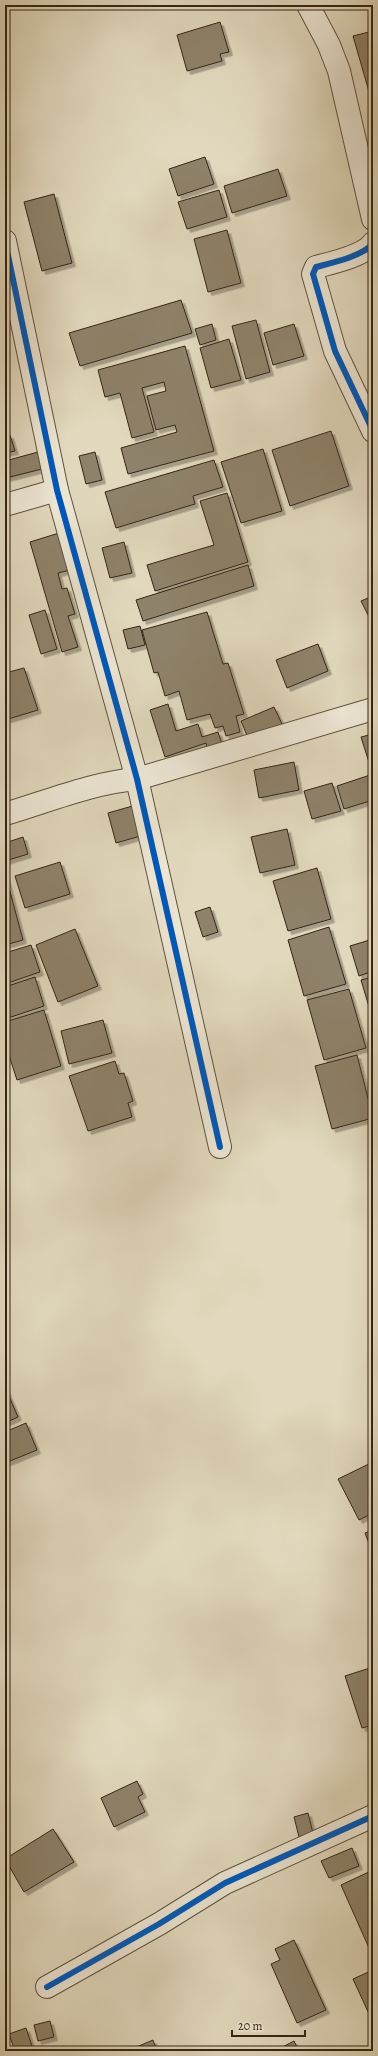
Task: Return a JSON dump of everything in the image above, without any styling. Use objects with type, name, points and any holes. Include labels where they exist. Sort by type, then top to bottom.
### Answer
[{"type":"street","points":[[308,5],[330,45],[340,71],[373,219]]},
{"type":"street","points":[[5,241],[57,490],[137,779],[220,1147]]},
{"type":"street","points":[[373,243],[370,248],[345,259],[316,267],[313,274],[335,351],[373,431]]},
{"type":"street","points":[[5,505],[57,490]]},
{"type":"street","points":[[5,814],[83,789],[113,781],[137,779],[373,709]]},
{"type":"street","points":[[47,1987],[159,1924],[225,1883],[373,1816]]},
{"type":"building","points":[[220,22],[229,52],[220,54],[222,61],[187,71],[177,35]]},
{"type":"building","points":[[373,31],[373,95],[370,95],[353,36]]},
{"type":"building","points":[[205,157],[214,184],[178,196],[169,169]]},
{"type":"building","points":[[278,169],[287,196],[232,213],[224,186]]},
{"type":"building","points":[[219,190],[227,217],[187,229],[178,202]]},
{"type":"building","points":[[54,194],[72,263],[42,271],[24,202]]},
{"type":"building","points":[[227,230],[241,283],[208,292],[194,239]]},
{"type":"building","points":[[181,300],[192,333],[80,366],[69,333]]},
{"type":"building","points":[[256,320],[270,372],[246,379],[232,326]]},
{"type":"building","points":[[212,324],[216,340],[200,345],[195,329]]},
{"type":"building","points":[[294,324],[304,356],[273,365],[264,333]]},
{"type":"building","points":[[229,339],[241,380],[211,388],[200,348]]},
{"type":"building","points":[[185,346],[214,451],[128,474],[121,448],[177,432],[175,425],[156,430],[147,396],[166,391],[164,382],[142,388],[154,432],[132,438],[120,393],[105,397],[98,370]]},
{"type":"building","points":[[331,431],[349,486],[290,506],[272,450]]},
{"type":"building","points":[[10,435],[15,451],[5,453],[5,436]]},
{"type":"building","points":[[263,449],[282,511],[241,523],[221,462]]},
{"type":"building","points":[[38,452],[42,469],[6,478],[5,461]]},
{"type":"building","points":[[95,452],[102,480],[86,484],[79,456]]},
{"type":"building","points":[[214,460],[223,487],[193,496],[195,504],[116,528],[105,492]]},
{"type":"building","points":[[227,493],[248,562],[155,591],[147,565],[214,545],[200,501]]},
{"type":"building","points":[[59,533],[70,570],[58,573],[62,589],[67,588],[75,614],[68,616],[78,647],[62,652],[30,542]]},
{"type":"building","points":[[124,542],[132,573],[110,578],[102,548]]},
{"type":"building","points":[[248,565],[254,586],[143,621],[136,600]]},
{"type":"building","points":[[373,596],[373,625],[361,601]]},
{"type":"building","points":[[45,610],[57,649],[41,654],[29,615]]},
{"type":"building","points":[[207,612],[223,664],[228,663],[244,714],[236,716],[240,732],[226,736],[223,726],[215,728],[210,714],[187,720],[179,691],[165,696],[158,672],[154,673],[142,630]]},
{"type":"building","points":[[140,626],[145,645],[128,649],[123,630]]},
{"type":"building","points":[[318,644],[328,671],[287,688],[276,660]]},
{"type":"building","points":[[24,668],[38,710],[5,720],[5,673]]},
{"type":"building","points":[[168,704],[176,731],[198,724],[202,737],[218,732],[222,744],[207,748],[206,743],[165,757],[150,710]]},
{"type":"building","points":[[274,707],[282,724],[248,738],[241,721]]},
{"type":"building","points":[[373,734],[373,775],[361,737]]},
{"type":"building","points":[[294,762],[299,790],[259,798],[254,770]]},
{"type":"building","points":[[370,775],[373,786],[373,800],[344,809],[337,786]]},
{"type":"building","points":[[332,783],[341,811],[312,819],[304,791]]},
{"type":"building","points":[[136,805],[144,835],[116,843],[108,813]]},
{"type":"building","points":[[287,829],[295,865],[260,873],[251,837]]},
{"type":"building","points":[[23,837],[28,854],[5,861],[5,843]]},
{"type":"building","points":[[60,862],[70,894],[25,908],[15,876]]},
{"type":"building","points":[[317,868],[331,919],[288,931],[273,881]]},
{"type":"building","points":[[5,873],[23,940],[5,945]]},
{"type":"building","points":[[210,907],[218,932],[203,937],[195,912]]},
{"type":"building","points":[[329,927],[346,984],[304,996],[288,940]]},
{"type":"building","points":[[75,929],[98,986],[58,1002],[36,945]]},
{"type":"building","points":[[373,939],[373,971],[359,976],[350,946]]},
{"type":"building","points":[[31,945],[40,972],[5,984],[5,953]]},
{"type":"building","points":[[35,977],[44,1006],[5,1019],[5,987]]},
{"type":"building","points":[[373,977],[373,1009],[370,1010],[361,980]]},
{"type":"building","points":[[349,989],[366,1048],[324,1060],[307,1000]]},
{"type":"building","points":[[44,1010],[61,1066],[17,1080],[5,1043],[5,1022]]},
{"type":"building","points":[[103,1020],[112,1053],[69,1064],[61,1031]]},
{"type":"building","points":[[357,1055],[373,1118],[332,1129],[315,1066]]},
{"type":"building","points":[[115,1061],[119,1074],[124,1073],[133,1101],[128,1103],[132,1117],[88,1131],[69,1076]]},
{"type":"building","points":[[5,1387],[18,1417],[5,1423]]},
{"type":"building","points":[[26,1423],[37,1450],[5,1463],[5,1432]]},
{"type":"building","points":[[373,1462],[373,1513],[359,1520],[338,1479]]},
{"type":"building","points":[[373,1530],[373,1554],[365,1533]]},
{"type":"building","points":[[373,1667],[373,1725],[362,1728],[345,1676]]},
{"type":"building","points":[[137,1781],[143,1794],[138,1797],[145,1812],[114,1827],[101,1798]]},
{"type":"building","points":[[308,1813],[313,1833],[299,1837],[294,1817]]},
{"type":"building","points":[[53,1829],[74,1862],[24,1892],[5,1859]]},
{"type":"building","points":[[352,1848],[359,1866],[329,1878],[321,1861]]},
{"type":"building","points":[[373,1870],[373,1957],[341,1885]]},
{"type":"building","points":[[294,1940],[326,2010],[297,2023],[271,1964],[280,1960],[275,1949]]},
{"type":"building","points":[[373,1970],[373,2015],[370,2016],[353,1979]]},
{"type":"building","points":[[50,2021],[54,2037],[38,2041],[34,2025]]},
{"type":"building","points":[[26,2028],[33,2049],[43,2046],[44,2051],[15,2051],[9,2034]]},
{"type":"building","points":[[153,2040],[157,2051],[127,2051]]},
{"type":"building","points":[[294,2041],[299,2051],[275,2051]]},
{"type":"cycle path","points":[[5,241],[57,490],[137,779],[220,1147]]},
{"type":"cycle path","points":[[373,243],[369,248],[355,255],[316,267],[313,274],[335,351],[373,431]]},
{"type":"cycle path","points":[[47,1987],[159,1924],[225,1883],[373,1816]]}]
